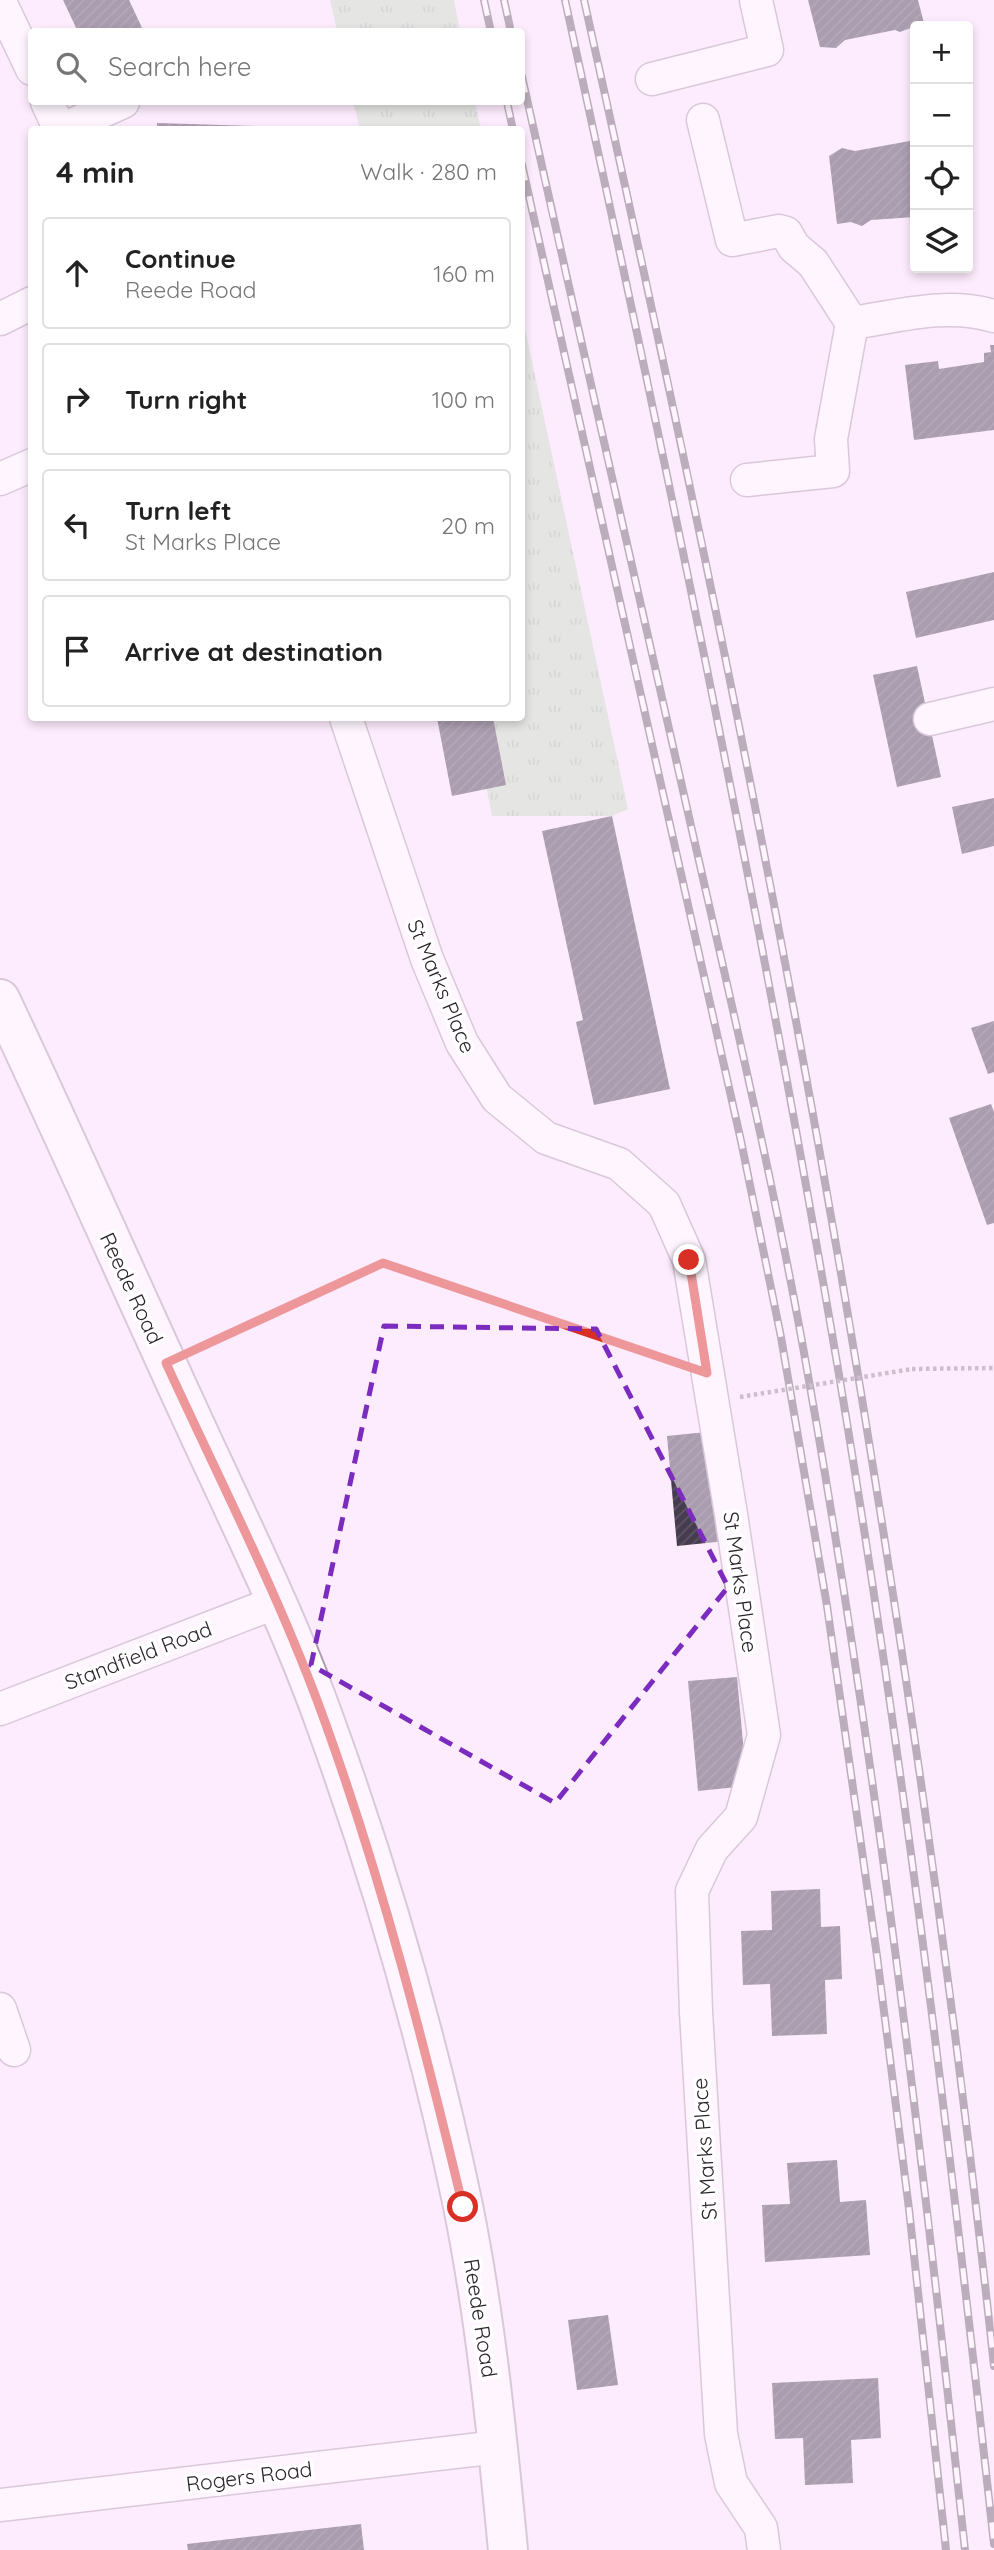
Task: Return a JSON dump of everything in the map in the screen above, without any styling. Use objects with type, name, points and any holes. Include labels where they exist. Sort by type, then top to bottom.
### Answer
[{"type":"street","points":[[652,79],[768,50],[756,0]]},
{"type":"street","points":[[0,2],[28,61]]},
{"type":"street","points":[[48,105],[58,126]]},
{"type":"street","points":[[69,126],[115,105]]},
{"type":"street","points":[[703,120],[732,240],[779,231],[786,233],[794,247],[813,263],[852,323],[831,439],[833,471],[747,480]]},
{"type":"street","points":[[0,319],[28,305]]},
{"type":"street","points":[[852,323],[929,309],[994,316]]},
{"type":"street","points":[[0,479],[28,468]]},
{"type":"street","points":[[930,719],[994,704]]},
{"type":"street","name":"St Marks Place","points":[[347,721],[427,959],[461,1043],[497,1098],[545,1138],[620,1164],[664,1204],[689,1260],[764,1735],[741,1817],[712,1849],[692,1892],[696,2012],[721,2434],[732,2483],[761,2528],[764,2550]]},
{"type":"street","name":"Reede Road","points":[[1,1004],[277,1602],[325,1720],[390,1923],[429,2063],[463,2207],[487,2349],[508,2550]]},
{"type":"street","name":"Standfield Road","points":[[0,1709],[277,1602]]},
{"type":"street","points":[[0,2009],[14,2050]]},
{"type":"street","name":"Rogers Road","points":[[0,2505],[498,2447]]},
{"type":"path","points":[[166,1363],[383,1263],[707,1373],[740,1396],[912,1369],[994,1368]]},
{"type":"highlighted area","points":[[384,1326],[596,1329],[728,1587],[555,1803],[311,1665]]},
{"type":"green space","points":[[330,0],[454,0],[459,28],[336,28]]},
{"type":"green space","points":[[354,105],[476,105],[480,126],[359,126]]},
{"type":"green space","points":[[525,329],[628,809],[612,816],[492,816],[474,721],[525,721]]},
{"type":"building","points":[[63,0],[129,0],[142,28],[76,28]]},
{"type":"building","points":[[808,0],[918,0],[923,21],[910,21],[910,28],[845,40],[836,48],[820,47]]},
{"type":"building","points":[[157,123],[254,126],[157,126]]},
{"type":"building","points":[[910,141],[910,217],[871,220],[862,226],[851,222],[837,224],[829,156],[842,148],[855,151]]},
{"type":"building","points":[[990,345],[994,345],[994,430],[914,440],[905,365],[938,361],[939,369],[984,362],[984,353],[991,352]]},
{"type":"building","points":[[994,572],[994,620],[916,638],[906,592]]},
{"type":"building","points":[[917,666],[941,777],[897,787],[873,675]]},
{"type":"building","points":[[438,721],[494,721],[506,785],[452,796]]},
{"type":"building","points":[[994,798],[994,846],[962,854],[952,807]]},
{"type":"building","points":[[612,816],[670,1089],[594,1105],[576,1022],[583,1020],[542,831]]},
{"type":"building","points":[[994,1021],[994,1072],[988,1074],[971,1028]]},
{"type":"building","points":[[991,1104],[994,1112],[994,1223],[987,1225],[949,1118]]},
{"type":"building","points":[[716,1431],[726,1541],[677,1546],[667,1436]]},
{"type":"building","points":[[737,1677],[747,1786],[698,1791],[688,1681]]},
{"type":"building","points":[[820,1889],[821,1927],[840,1926],[842,1979],[825,1980],[827,2034],[772,2036],[770,1984],[743,1985],[741,1931],[772,1930],[771,1891]]},
{"type":"building","points":[[837,2160],[840,2202],[866,2200],[870,2255],[765,2262],[762,2205],[790,2204],[787,2163]]},
{"type":"building","points":[[608,2315],[618,2385],[577,2390],[568,2320]]},
{"type":"building","points":[[878,2378],[881,2438],[851,2440],[853,2483],[805,2485],[803,2438],[775,2439],[772,2383]]},
{"type":"building","points":[[361,2524],[364,2550],[188,2550],[187,2544]]},
{"type":"railway","points":[[484,0],[490,28]]},
{"type":"railway","points":[[504,0],[510,28]]},
{"type":"railway","points":[[565,0],[705,660],[770,990],[830,1322],[901,1779],[959,2238],[994,2544]]},
{"type":"railway","points":[[584,0],[726,661],[784,956],[855,1357],[888,1558],[946,1961],[994,2366]]},
{"type":"railway","points":[[525,90],[748,1076],[801,1336],[851,1638],[894,1942],[965,2550]]},
{"type":"railway","points":[[508,105],[512,126]]},
{"type":"railway","points":[[525,178],[741,1141],[781,1337],[827,1606],[877,1956],[909,2209],[946,2550]]},
{"type":"route","points":[[463,2207],[429,2063],[390,1923],[325,1720],[277,1602],[166,1363],[383,1263],[707,1373],[689,1260]]}]
